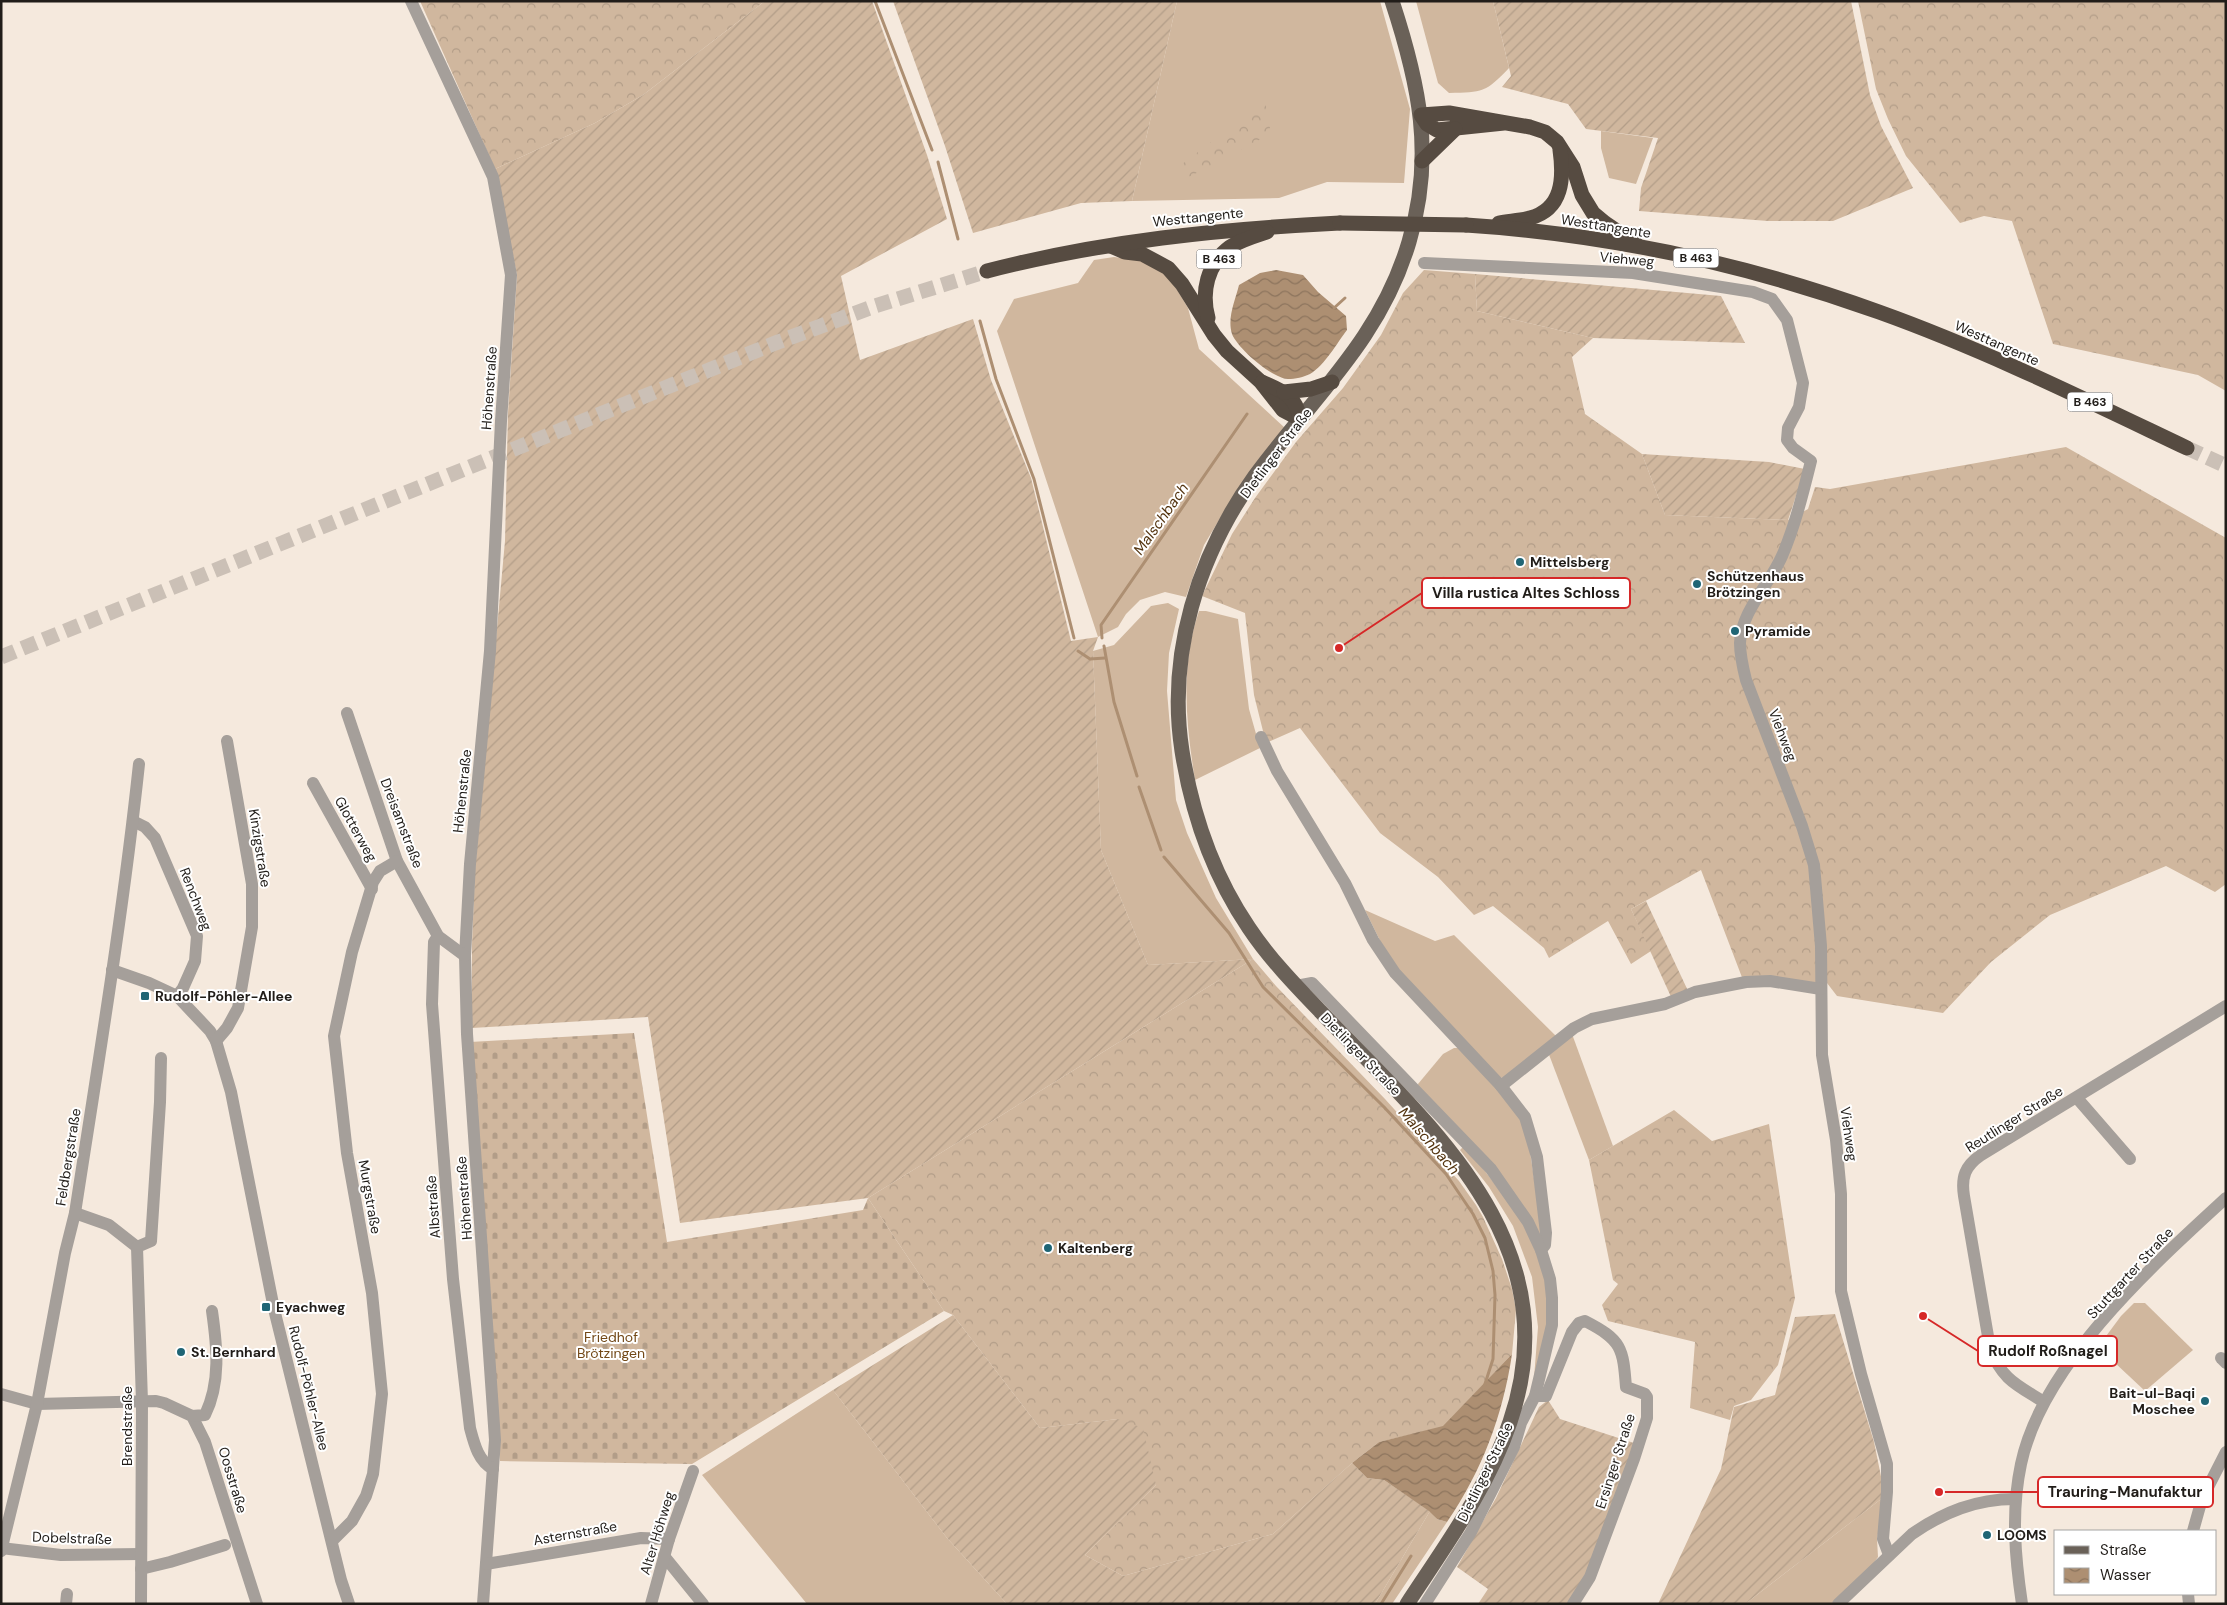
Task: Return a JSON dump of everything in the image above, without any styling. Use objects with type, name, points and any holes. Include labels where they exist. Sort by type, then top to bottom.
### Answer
[{"type":"highway","name":"B 463","points":[[1504,124],[1437,130],[1427,124],[1421,115],[1448,113],[1530,127],[1545,132],[1560,146],[1573,167],[1582,195],[1593,213],[1642,247]]},
{"type":"highway","points":[[1422,161],[1455,129]]},
{"type":"highway","name":"B 463","points":[[1481,226],[1527,219],[1537,216],[1551,206],[1563,179],[1560,146]]},
{"type":"highway","name":"Westtangente","points":[[987,271],[1110,245],[1180,234],[1286,225],[1340,223],[1466,225],[1579,237],[1692,257],[1820,292],[1880,312],[1944,337],[2187,448]]},
{"type":"highway","name":"B 463","points":[[1212,332],[1204,302],[1206,282],[1220,258],[1230,247],[1246,239],[1286,225]]},
{"type":"highway","name":"B 463","points":[[1110,245],[1125,252],[1142,254],[1168,268],[1182,284],[1212,332],[1227,351],[1261,382],[1282,410],[1300,419]]},
{"type":"highway","name":"B 463","points":[[1261,382],[1284,392],[1298,406],[1300,419]]},
{"type":"highway","name":"B 463","points":[[1284,392],[1311,389],[1332,382]]},
{"type":"main road","name":"Dietlinger Straße","points":[[1392,1],[1408,50],[1421,115],[1422,161],[1414,223],[1405,255],[1374,323],[1354,354],[1254,478],[1228,519],[1193,600],[1180,659],[1178,690],[1182,748],[1193,806],[1203,837],[1229,896],[1250,930],[1296,986],[1446,1144],[1482,1195],[1504,1237],[1517,1275],[1523,1304],[1524,1360],[1521,1383],[1510,1424],[1471,1506],[1407,1604]]},
{"type":"street","name":"Höhenstraße","points":[[411,1],[493,177],[511,275],[501,421],[490,651],[470,864],[465,956],[467,1034],[495,1440],[483,1604]]},
{"type":"street","name":"Viehweg","points":[[1424,263],[1642,274],[1753,292],[1772,299],[1787,320],[1803,383],[1799,407],[1788,428],[1787,440],[1793,448],[1811,461],[1794,524],[1781,558],[1746,619],[1740,640],[1740,658],[1746,680],[1802,826],[1814,864],[1821,946],[1822,1056],[1836,1140],[1841,1194],[1841,1291],[1861,1374],[1887,1464],[1883,1539],[1889,1555]]},
{"type":"street","name":"Dreisamstraße","points":[[347,713],[397,861],[438,936],[465,956]]},
{"type":"street","name":"Dietlinger Straße","points":[[1261,737],[1277,771],[1345,883],[1381,953],[1395,973],[1501,1086],[1525,1117],[1537,1157],[1546,1233],[1545,1245],[1541,1250]]},
{"type":"street","name":"Kinzigstraße","points":[[216,1041],[228,1028],[238,1008],[252,927],[252,884],[227,741]]},
{"type":"street","name":"Feldbergstraße","points":[[1,1549],[37,1404],[64,1253],[75,1213],[112,970],[139,764]]},
{"type":"street","name":"Glotterweg","points":[[313,783],[372,889]]},
{"type":"street","name":"Renchweg","points":[[133,821],[144,827],[155,838],[197,936],[195,961],[183,988],[177,996]]},
{"type":"street","name":"Murgstraße","points":[[332,1541],[352,1521],[366,1496],[373,1474],[382,1394],[372,1293],[347,1153],[334,1036],[352,952],[373,882],[380,871],[397,861]]},
{"type":"street","name":"Albstraße","points":[[438,936],[434,942],[432,1004],[453,1278],[470,1428],[475,1448],[488,1466],[493,1469]]},
{"type":"street","name":"Rudolf-Pöhler-Allee","points":[[112,970],[149,982],[177,996],[210,1031],[216,1041],[231,1092],[274,1309],[341,1580],[349,1604]]},
{"type":"street","points":[[1501,1086],[1574,1028],[1592,1019],[1664,1004],[1694,992],[1746,982],[1770,981],[1821,989]]},
{"type":"street","name":"Dietlinger Straße","points":[[1296,986],[1312,983],[1491,1169],[1528,1222],[1541,1250],[1550,1279],[1553,1319],[1535,1396],[1521,1423],[1510,1455],[1471,1532],[1425,1604]]},
{"type":"street","name":"Reutlinger Straße","points":[[2044,1402],[2004,1375],[1995,1362],[1990,1348],[1962,1184],[1963,1174],[1976,1159],[2226,1006]]},
{"type":"street","points":[[75,1213],[110,1225],[138,1247],[151,1241],[161,1058]]},
{"type":"street","points":[[2077,1098],[2130,1159]]},
{"type":"street","name":"Stuttgarter Straße","points":[[2022,1604],[2015,1545],[2016,1499],[2025,1449],[2044,1402],[2074,1356],[2113,1310],[2168,1252],[2226,1198]]},
{"type":"street","name":"Brendstraße","points":[[138,1247],[142,1402],[141,1604]]},
{"type":"street","points":[[1,1394],[37,1404],[156,1401],[192,1416],[205,1415],[211,1402],[217,1369],[216,1338],[212,1310]]},
{"type":"street","name":"Dietlinger Straße","points":[[1535,1396],[1546,1396],[1572,1332],[1579,1324],[1585,1321]]},
{"type":"street","name":"Ersinger Straße","points":[[1573,1604],[1590,1577],[1634,1459],[1647,1418],[1647,1397],[1645,1394],[1626,1387],[1626,1365],[1622,1350],[1610,1336],[1585,1321]]},
{"type":"street","name":"Oosstraße","points":[[192,1416],[205,1442],[257,1604]]},
{"type":"street","points":[[2193,1530],[2202,1499],[2226,1452]]},
{"type":"street","name":"Alter Höhweg","points":[[652,1604],[669,1539],[693,1471]]},
{"type":"street","points":[[1838,1604],[1912,1534],[1941,1516],[1976,1503],[2016,1499]]},
{"type":"street","name":"Asternstraße","points":[[486,1564],[641,1538],[669,1539]]},
{"type":"street","points":[[140,1569],[225,1545]]},
{"type":"street","name":"Dobelstraße","points":[[1,1549],[61,1555],[141,1554]]},
{"type":"street","points":[[664,1556],[704,1604]]},
{"type":"green space","points":[[420,1],[765,1],[643,95],[595,123],[495,169]]},
{"type":"green space","points":[[765,1],[872,1],[927,155],[947,219],[841,276],[860,360],[973,319],[991,380],[1031,478],[1071,641],[1098,637],[1093,651],[1101,850],[1148,965],[1253,959],[868,1198],[680,1223],[648,1017],[472,1028],[472,945],[475,869],[505,541],[508,413],[517,275],[495,169],[595,123],[643,95]]},
{"type":"green space","points":[[893,1],[1177,1],[1132,201],[1081,203],[973,233],[945,146]]},
{"type":"green space","points":[[1177,1],[1380,1],[1410,109],[1404,183],[1327,182],[1279,198],[1132,201]]},
{"type":"green space","points":[[1416,1],[1493,1],[1509,68],[1483,90],[1449,93],[1438,83]]},
{"type":"green space","points":[[1493,1],[1851,1],[1870,95],[1881,126],[1913,188],[1833,221],[1768,221],[1639,211],[1641,188],[1658,138],[1586,129],[1568,104],[1502,87],[1511,76]]},
{"type":"green space","points":[[1858,1],[2226,1],[2226,391],[2198,375],[2053,344],[2012,221],[1984,216],[1960,223],[1906,156],[1876,89]]},
{"type":"green space","points":[[1265,101],[1270,128],[1263,138],[1189,177],[1173,171]]},
{"type":"green space","points":[[1601,131],[1653,138],[1636,184],[1609,178],[1601,148]]},
{"type":"green space","points":[[1114,257],[1144,261],[1163,271],[1188,308],[1199,349],[1285,428],[1234,495],[1204,545],[1186,597],[1165,592],[1140,600],[1126,614],[1118,627],[1098,637],[997,331],[1014,299],[1078,283],[1094,260]]},
{"type":"green space","points":[[1424,270],[1475,274],[1477,311],[1593,338],[1572,357],[1585,414],[1642,454],[1665,515],[1788,520],[1808,509],[1815,487],[1830,489],[2066,447],[2226,538],[2226,884],[2215,892],[2166,866],[2050,915],[1991,962],[1943,1013],[1837,996],[1827,983],[1743,980],[1701,870],[1631,909],[1651,951],[1631,964],[1608,921],[1549,958],[1544,948],[1493,906],[1474,915],[1438,877],[1380,833],[1300,728],[1266,743],[1254,695],[1245,613],[1202,596],[1232,534],[1255,498],[1296,442],[1343,388],[1381,335],[1403,293]]},
{"type":"green space","points":[[1475,274],[1721,296],[1745,343],[1593,338],[1477,311]]},
{"type":"green space","points":[[1642,454],[1769,462],[1805,469],[1788,520],[1665,515]]},
{"type":"green space","points":[[1168,603],[1179,609],[1169,653],[1167,691],[1176,800],[1187,833],[1216,898],[1253,959],[1148,965],[1101,850],[1093,651],[1114,645],[1151,606]]},
{"type":"green space","points":[[1199,611],[1238,619],[1249,709],[1260,748],[1195,780],[1189,738],[1186,695],[1189,653]]},
{"type":"green space","points":[[1646,901],[1689,993],[1672,999],[1631,909]]},
{"type":"green space","points":[[1365,910],[1435,941],[1454,935],[1557,1037],[1508,1077],[1500,1078],[1392,965]]},
{"type":"green space","points":[[1253,959],[1276,986],[1385,1099],[1459,1181],[1476,1205],[1502,1259],[1512,1289],[1516,1310],[1512,1354],[1443,1427],[1379,1442],[1352,1463],[1273,1534],[1123,1576],[1085,1555],[1156,1485],[1118,1419],[1040,1428],[953,1315],[944,1311],[868,1198]]},
{"type":"green space","name":"Friedhof Brötzingen","points":[[634,1033],[667,1242],[863,1210],[868,1198],[944,1311],[692,1464],[500,1461],[470,1042]]},
{"type":"green space","points":[[1572,1034],[1613,1146],[1589,1160],[1548,1052]]},
{"type":"green space","points":[[1454,1048],[1464,1048],[1514,1107],[1527,1132],[1543,1238],[1419,1091],[1418,1084],[1443,1054]]},
{"type":"green space","points":[[1674,1110],[1712,1141],[1769,1124],[1795,1298],[1778,1365],[1751,1400],[1734,1406],[1730,1420],[1690,1408],[1695,1342],[1608,1321],[1602,1305],[1618,1284],[1613,1280],[1589,1160]]},
{"type":"green space","points":[[1464,1146],[1525,1224],[1545,1276],[1548,1325],[1534,1378],[1538,1327],[1532,1277],[1513,1226],[1489,1187],[1460,1150]]},
{"type":"green space","points":[[2134,1303],[2145,1303],[2193,1350],[2145,1391],[2098,1347],[2121,1316]]},
{"type":"green space","points":[[1835,1314],[1874,1442],[1885,1496],[1745,1604],[1658,1604],[1721,1469],[1734,1407],[1775,1395],[1795,1317]]},
{"type":"green space","points":[[953,1315],[1040,1428],[1118,1419],[1143,1428],[1156,1485],[1085,1555],[1123,1576],[1273,1534],[1352,1463],[1367,1478],[1384,1480],[1430,1511],[1375,1604],[1007,1604],[947,1538],[833,1390]]},
{"type":"green space","points":[[833,1390],[947,1538],[1007,1604],[807,1604],[702,1475]]},
{"type":"green space","points":[[1548,1400],[1560,1419],[1637,1444],[1586,1577],[1569,1604],[1478,1604],[1488,1589],[1457,1567],[1496,1498],[1539,1407]]},
{"type":"green space","points":[[1885,1496],[1877,1539],[1878,1557],[1831,1604],[1745,1604]]},
{"type":"green space","points":[[1430,1511],[1437,1519],[1447,1522],[1392,1604],[1375,1604]]},
{"type":"water","points":[[1276,270],[1303,275],[1318,292],[1346,316],[1347,330],[1321,365],[1310,374],[1299,378],[1288,379],[1273,374],[1248,355],[1232,334],[1230,322],[1239,285],[1260,273]]},
{"type":"water","points":[[1512,1354],[1497,1421],[1481,1463],[1447,1522],[1437,1519],[1429,1511],[1384,1480],[1367,1478],[1352,1463],[1379,1442],[1443,1426]]},
{"type":"waterway","points":[[875,1],[932,150]]},
{"type":"waterway","points":[[938,162],[958,239]]},
{"type":"waterway","name":"Malschbach","points":[[1334,308],[1345,298]]},
{"type":"waterway","points":[[980,321],[996,379],[1034,479],[1074,638]]},
{"type":"waterway","name":"Malschbach","points":[[1102,638],[1101,625],[1247,414]]},
{"type":"waterway","name":"Malschbach","points":[[1104,646],[1114,702],[1137,776]]},
{"type":"waterway","points":[[1078,651],[1090,659],[1105,658]]},
{"type":"waterway","name":"Malschbach","points":[[1139,787],[1161,850]]},
{"type":"waterway","name":"Malschbach","points":[[1164,857],[1229,933],[1263,987],[1384,1107],[1446,1174],[1473,1214],[1485,1238],[1493,1271],[1495,1295],[1493,1359],[1484,1387]]},
{"type":"waterway","name":"Malschbach","points":[[1381,1604],[1411,1556]]},
{"type":"tunnel","points":[[1,657],[778,342],[875,306],[987,271]]},
{"type":"tunnel","points":[[2187,448],[2226,466]]},
{"type":"place","name":"Mittelsberg","points":[[1520,562]]},
{"type":"place","name":"Schützenhaus Brötzingen","points":[[1697,584]]},
{"type":"place","name":"Pyramide","points":[[1735,631]]},
{"type":"place","name":"Villa rustica Altes Schloss","points":[[1339,648]]},
{"type":"place","name":"Rudolf-Pöhler-Allee","points":[[145,996]]},
{"type":"place","name":"Kaltenberg","points":[[1048,1248]]},
{"type":"place","name":"Eyachweg","points":[[266,1307]]},
{"type":"place","name":"Rudolf Roßnagel","points":[[1923,1316]]},
{"type":"place","name":"St. Bernhard","points":[[181,1352]]},
{"type":"place","name":"Bait-ul-Baqi Moschee","points":[[2205,1401]]},
{"type":"place","name":"Trauring-Manufaktur","points":[[1939,1492]]},
{"type":"place","name":"LOOMS","points":[[1987,1535]]}]
